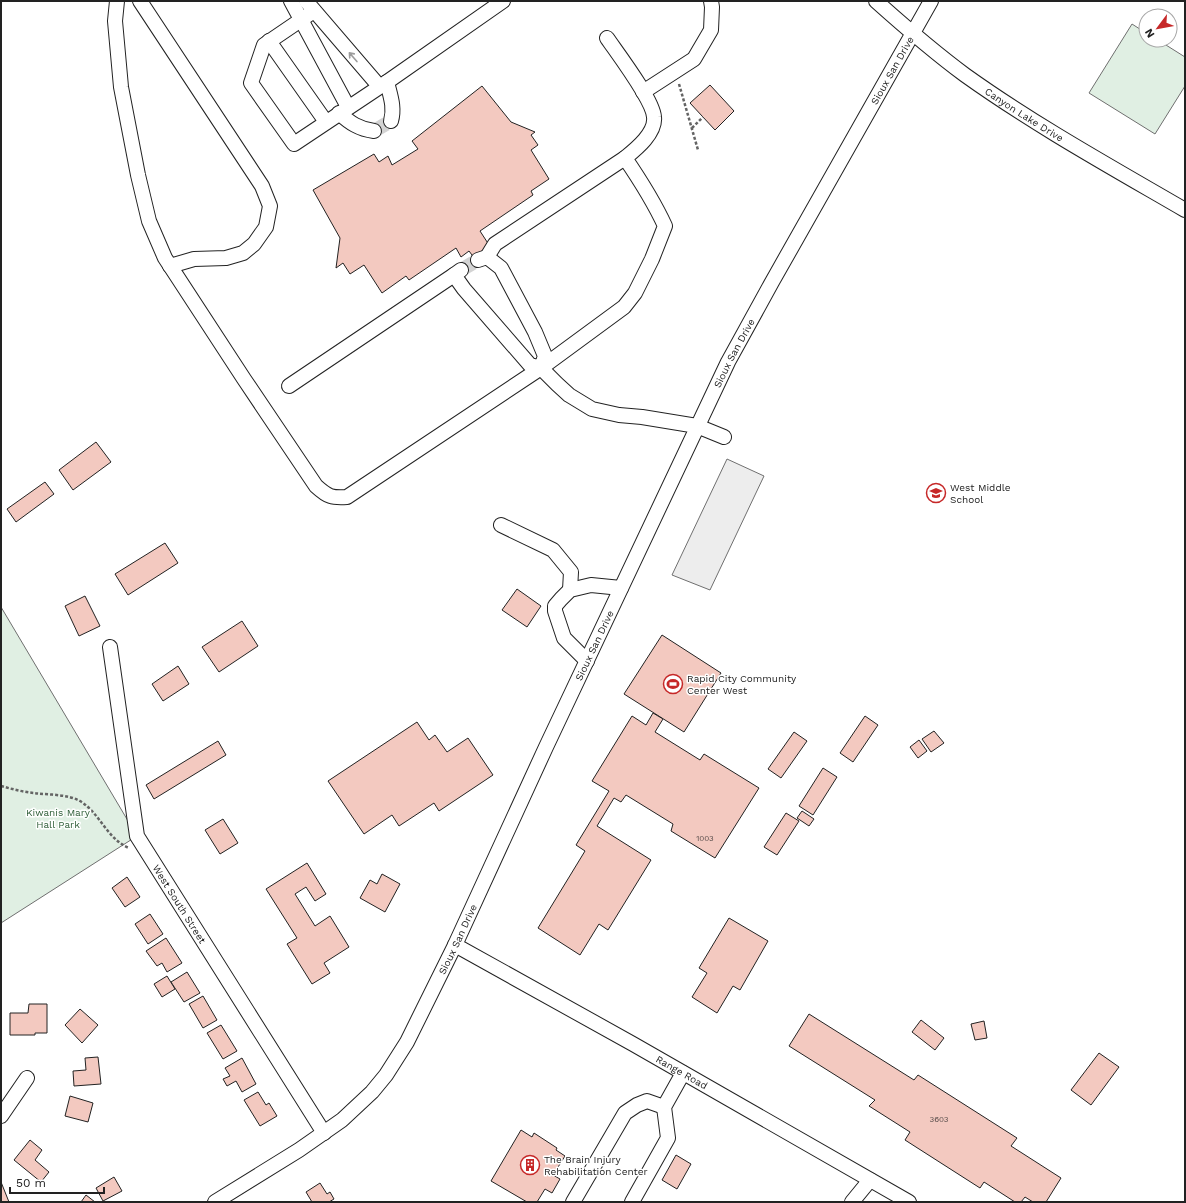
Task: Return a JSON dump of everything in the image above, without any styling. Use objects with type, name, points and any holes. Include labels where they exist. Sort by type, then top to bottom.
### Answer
[{"type":"street","points":[[117,1],[115,21],[121,87],[138,175],[149,221],[165,258],[316,486],[324,494],[333,498],[348,497],[541,368],[624,307],[635,293],[652,259],[665,226],[658,210],[643,184],[625,158]]},
{"type":"street","points":[[140,1],[262,186],[270,206],[266,227],[254,244],[243,253],[226,258],[194,259],[170,266]]},
{"type":"street","points":[[291,1],[350,123],[363,130],[374,131]]},
{"type":"street","points":[[391,121],[393,112],[391,98],[383,84],[310,6],[300,20],[264,45],[251,83],[294,144],[383,84],[503,1]]},
{"type":"street","points":[[643,92],[694,60],[711,30],[711,1]]},
{"type":"street","name":"Canyon Lake Drive","points":[[876,1],[913,33],[966,75],[1022,113],[1081,150],[1185,210]]},
{"type":"street","name":"Sioux San Drive","points":[[215,1202],[342,1120],[358,1106],[386,1075],[407,1042],[697,426],[748,324],[931,1]]},
{"type":"street","points":[[541,368],[545,356],[535,332],[501,268],[482,259],[495,244],[625,158],[637,148],[650,132],[655,118],[651,104],[607,38]]},
{"type":"street","points":[[269,41],[326,122]]},
{"type":"street","points":[[289,386],[457,272],[464,289],[530,365],[541,368],[569,395],[592,409],[697,426],[724,438]]},
{"type":"street","points":[[501,525],[553,550],[571,572],[570,590]]},
{"type":"street","points":[[587,661],[564,638],[555,611],[555,606],[570,590],[591,586],[621,588]]},
{"type":"street","name":"West South Street","points":[[110,646],[137,836],[324,1133]]},
{"type":"street","name":"Range Road","points":[[454,944],[909,1202]]},
{"type":"street","points":[[632,1202],[668,1138],[664,1107],[683,1073]]},
{"type":"street","points":[[1,1116],[27,1078]]},
{"type":"street","points":[[573,1202],[625,1113],[637,1104],[647,1101],[664,1107]]},
{"type":"street","points":[[852,1202],[870,1180]]},
{"type":"path","points":[[681,68],[682,79],[678,81],[698,150]]},
{"type":"path","points":[[692,128],[703,117]]},
{"type":"path","points":[[1,786],[23,792],[73,798],[89,808],[111,835],[120,843],[135,849],[143,846]]},
{"type":"green space","points":[[1132,24],[1138,28],[1138,48],[1171,48],[1185,57],[1185,86],[1155,134],[1089,93]]},
{"type":"green space","name":"Kiwanis Mary Hall Park","points":[[1,607],[137,836],[1,923]]},
{"type":"shaded area","points":[[727,459],[764,476],[710,590],[672,575]]},
{"type":"building","points":[[710,85],[734,111],[715,130],[690,103]]},
{"type":"building","points":[[482,86],[511,122],[535,132],[531,135],[538,145],[531,150],[549,179],[531,191],[533,195],[480,231],[491,248],[475,259],[469,251],[461,257],[456,248],[409,280],[406,276],[382,293],[364,265],[350,274],[343,263],[336,268],[340,238],[313,190],[374,154],[379,162],[388,156],[392,165],[418,149],[412,141]]},
{"type":"building","points":[[96,442],[111,462],[73,490],[59,470]]},
{"type":"building","points":[[45,482],[54,494],[16,522],[7,509]]},
{"type":"building","points":[[165,543],[178,563],[128,595],[115,574]]},
{"type":"building","points":[[517,589],[541,606],[527,627],[502,610]]},
{"type":"building","points":[[85,596],[100,626],[79,636],[65,606]]},
{"type":"building","points":[[242,621],[258,646],[219,672],[202,647]]},
{"type":"building","name":"Rapid City Community Center West","points":[[662,635],[721,673],[684,732],[624,694]]},
{"type":"building","points":[[178,666],[189,684],[163,701],[152,684]]},
{"type":"building","points":[[653,713],[663,719],[655,732],[700,760],[704,754],[759,788],[715,858],[671,831],[673,824],[626,795],[621,802],[614,798],[597,826],[651,860],[608,930],[599,924],[580,955],[538,928],[585,851],[576,845],[609,791],[592,781],[632,716],[646,725]]},
{"type":"building","points":[[865,716],[878,725],[853,762],[840,753]]},
{"type":"building","points":[[417,722],[429,740],[435,735],[447,752],[468,738],[493,775],[439,811],[434,803],[399,826],[392,815],[364,834],[328,781]]},
{"type":"building","points":[[934,731],[944,743],[931,752],[922,739]]},
{"type":"building","points":[[794,732],[807,741],[781,778],[768,769]]},
{"type":"building","points":[[919,740],[927,751],[918,758],[910,747]]},
{"type":"building","points":[[218,741],[226,755],[154,799],[146,785]]},
{"type":"building","points":[[823,768],[837,777],[813,815],[799,806]]},
{"type":"building","points":[[802,811],[814,819],[809,826],[797,818]]},
{"type":"building","points":[[786,813],[799,821],[777,855],[764,847]]},
{"type":"building","points":[[223,819],[238,843],[220,854],[205,830]]},
{"type":"building","points":[[307,863],[326,894],[315,901],[306,887],[295,894],[315,926],[330,916],[349,947],[324,963],[330,973],[312,984],[287,944],[297,938],[266,889]]},
{"type":"building","points":[[382,874],[400,884],[385,912],[360,898],[370,880],[377,884]]},
{"type":"building","points":[[127,877],[140,897],[125,907],[112,888]]},
{"type":"building","points":[[150,914],[163,934],[148,944],[135,924]]},
{"type":"building","points":[[729,918],[768,941],[740,990],[733,986],[717,1013],[692,997],[707,973],[699,968]]},
{"type":"building","points":[[166,938],[182,963],[167,972],[162,963],[157,966],[146,951]]},
{"type":"building","points":[[187,972],[200,993],[184,1002],[171,982]]},
{"type":"building","points":[[167,976],[175,989],[162,997],[154,984]]},
{"type":"building","points":[[203,996],[217,1020],[203,1028],[189,1004]]},
{"type":"building","points":[[29,1004],[47,1004],[47,1033],[35,1033],[35,1035],[10,1035],[10,1013],[28,1013]]},
{"type":"building","points":[[80,1009],[98,1025],[82,1043],[65,1025]]},
{"type":"building","points":[[809,1014],[914,1080],[918,1075],[1017,1138],[1011,1146],[1061,1178],[1046,1202],[1033,1202],[1025,1197],[1021,1202],[1015,1202],[984,1182],[980,1188],[905,1140],[910,1132],[869,1106],[875,1100],[789,1046]]},
{"type":"building","points":[[921,1020],[944,1038],[935,1050],[912,1032]]},
{"type":"building","points":[[984,1021],[987,1038],[975,1040],[971,1024]]},
{"type":"building","points":[[221,1025],[237,1051],[223,1059],[207,1033]]},
{"type":"building","points":[[1099,1053],[1119,1067],[1091,1105],[1071,1090]]},
{"type":"building","points":[[98,1057],[101,1084],[74,1086],[73,1071],[86,1070],[85,1058]]},
{"type":"building","points":[[242,1058],[256,1084],[242,1092],[236,1081],[227,1086],[223,1079],[230,1076],[225,1068]]},
{"type":"building","points":[[258,1092],[266,1105],[269,1103],[277,1116],[260,1126],[244,1100]]},
{"type":"building","points":[[70,1096],[93,1103],[88,1122],[65,1116]]},
{"type":"building","name":"The Brain Injury Rehabilitation Center","points":[[521,1130],[532,1137],[534,1133],[557,1148],[556,1150],[565,1156],[553,1175],[560,1179],[552,1193],[545,1189],[537,1202],[527,1202],[491,1181]]},
{"type":"building","points":[[30,1140],[42,1150],[35,1160],[49,1172],[41,1182],[14,1160]]},
{"type":"building","points":[[676,1155],[691,1164],[677,1189],[662,1180]]},
{"type":"building","points":[[114,1177],[122,1191],[103,1201],[96,1188]]},
{"type":"building","points":[[1,1182],[9,1202],[1,1202]]},
{"type":"building","points":[[320,1183],[327,1194],[330,1192],[334,1199],[329,1202],[312,1202],[306,1192]]},
{"type":"building","points":[[86,1195],[95,1202],[81,1202]]},
{"type":"tunnel","points":[[374,131],[391,121]]},
{"type":"tunnel","points":[[461,270],[478,260]]},
{"type":"place","name":"West Middle School","points":[[936,493]]},
{"type":"place","name":"Rapid City Community Center West","points":[[673,684]]},
{"type":"place","name":"The Brain Injury Rehabilitation Center","points":[[530,1165]]}]
